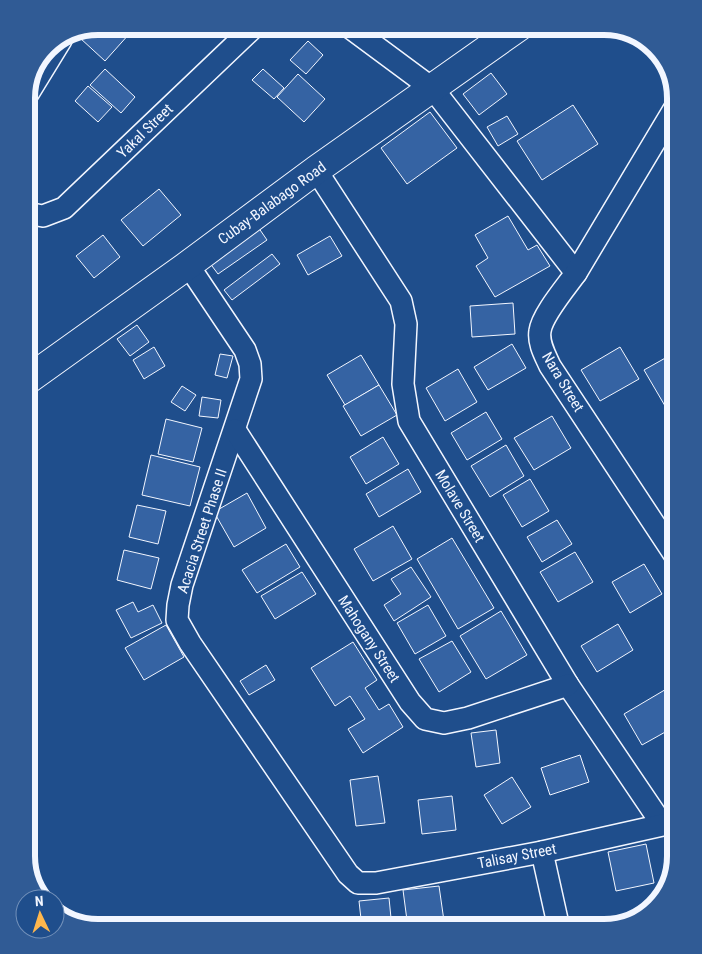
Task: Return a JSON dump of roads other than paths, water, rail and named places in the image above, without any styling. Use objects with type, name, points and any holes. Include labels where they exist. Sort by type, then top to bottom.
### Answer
[{"type":"main road","name":"Cubay-Balabago Road","points":[[35,376],[316,170],[508,35]]},
{"type":"street","name":"Yakal Street","points":[[35,215],[42,216],[64,208],[246,35]]},
{"type":"street","points":[[365,35],[433,89],[576,274]]},
{"type":"street","points":[[41,73],[50,58]]},
{"type":"street","name":"Nara Street","points":[[667,121],[576,274],[547,314],[540,331],[542,346],[550,366],[667,544]]},
{"type":"street","name":"Molave Street","points":[[316,170],[401,301],[406,324],[403,384],[409,421],[568,685],[667,820]]},
{"type":"street","name":"Acacia Street Phase II","points":[[188,265],[245,350],[250,364],[251,379],[182,585],[178,605],[178,620],[190,643],[272,763],[348,874],[358,883]]},
{"type":"street","name":"Mahogany Street","points":[[235,430],[410,702],[425,719],[444,723],[468,718],[568,685]]},
{"type":"street","name":"Talisay Street","points":[[358,883],[376,883],[542,852],[667,823]]},
{"type":"street","points":[[542,852],[557,919]]}]
